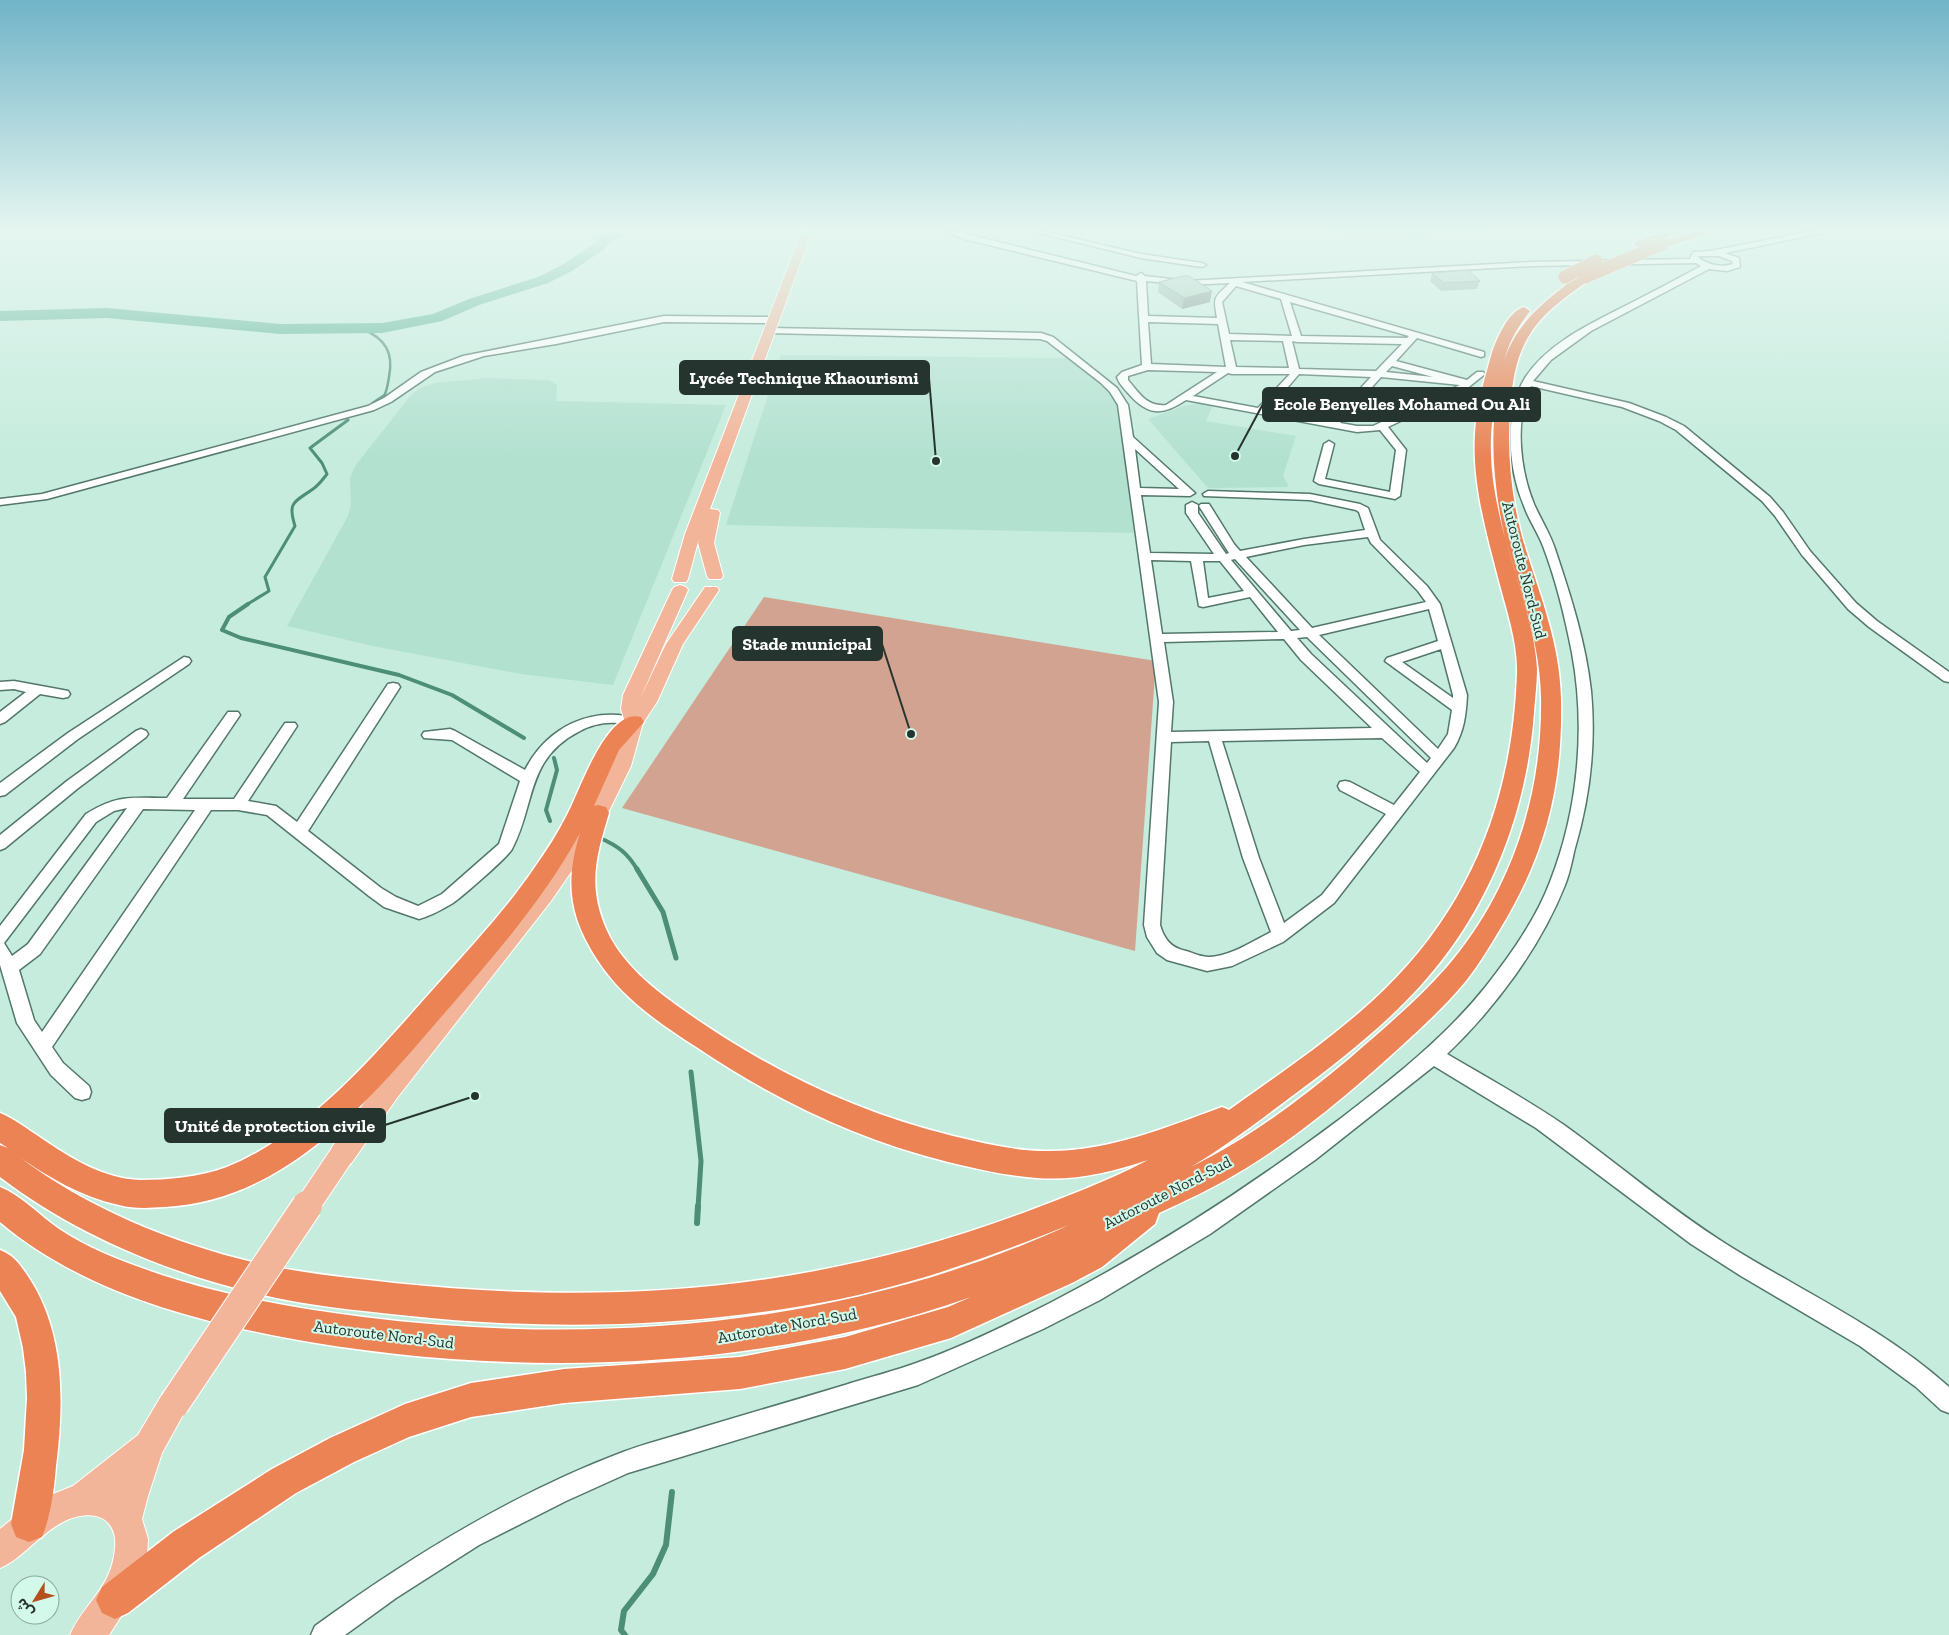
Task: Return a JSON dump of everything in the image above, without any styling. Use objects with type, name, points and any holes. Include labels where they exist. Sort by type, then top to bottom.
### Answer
[{"type":"highway","name":"Autoroute Nord-Sud","points":[[0,1159],[37,1186],[109,1226],[190,1259],[266,1280],[306,1288],[403,1301],[480,1308],[561,1311],[702,1305],[773,1296],[878,1276],[1002,1239],[1134,1183],[1183,1157],[1336,1047],[1373,1016],[1412,978],[1444,940],[1470,901],[1499,840],[1516,781],[1524,724],[1527,666],[1518,618],[1493,520],[1483,461],[1484,416],[1504,335],[1513,322],[1529,307]]},
{"type":"highway","name":"Autoroute Nord-Sud","points":[[0,1202],[18,1218],[68,1252],[121,1276],[176,1296],[272,1320],[382,1337],[489,1345],[581,1347],[653,1344],[743,1334],[867,1311],[927,1296],[1054,1249],[1216,1170],[1281,1128],[1363,1066],[1440,993],[1473,952],[1516,880],[1533,832],[1545,780],[1551,696],[1539,616],[1509,520],[1502,464],[1505,392],[1513,352],[1525,330],[1547,307]]},
{"type":"highway","points":[[0,1126],[53,1164],[110,1190],[140,1194],[173,1194],[209,1188],[243,1174],[282,1152],[324,1123],[364,1085],[471,965],[524,902],[555,858],[580,813],[609,747],[634,722]]},
{"type":"highway","points":[[598,813],[582,874],[585,904],[596,936],[615,965],[638,989],[670,1016],[741,1063],[788,1089],[842,1115],[916,1141],[1000,1161],[1046,1165],[1096,1162],[1123,1155],[1249,1111]]},
{"type":"highway","points":[[115,1600],[186,1544],[284,1482],[342,1450],[405,1421],[470,1400],[564,1386],[740,1373],[845,1353],[942,1324],[1061,1272],[1091,1256],[1122,1233],[1168,1193]]},
{"type":"highway","points":[[0,1265],[20,1291],[34,1323],[41,1358],[43,1406],[40,1450],[35,1495],[29,1524]]},
{"type":"main road","points":[[126,1520],[149,1446],[174,1404],[341,1156],[388,1090],[543,895],[598,813],[621,766],[634,722],[648,702],[675,644],[713,583],[707,552],[708,529],[780,307]]},
{"type":"main road","points":[[634,722],[630,709],[632,695],[667,622],[694,534],[781,307]]},
{"type":"main road","points":[[680,584],[695,572],[706,572],[713,583]]},
{"type":"main road","points":[[680,584],[694,594],[713,583]]},
{"type":"main road","points":[[80,1501],[149,1446]]},
{"type":"main road","points":[[0,1552],[29,1524],[63,1505],[95,1500],[119,1510],[126,1520],[131,1536],[131,1556],[126,1577],[115,1600],[97,1626],[87,1635]]},
{"type":"street","points":[[1142,307],[1147,367]]},
{"type":"street","points":[[1220,307],[1225,337],[1228,371]]},
{"type":"street","points":[[1260,412],[1294,376],[1292,339],[1287,307]]},
{"type":"street","points":[[1314,307],[1412,339],[1481,354]]},
{"type":"street","points":[[324,1635],[386,1589],[471,1537],[558,1493],[626,1462],[918,1374],[1076,1302],[1240,1203],[1315,1150],[1432,1055],[1460,1029],[1493,991],[1521,953],[1558,883],[1582,788],[1586,751],[1585,706],[1574,634],[1549,547],[1525,496],[1517,454],[1518,417],[1527,382],[1543,362],[1581,333],[1623,307]]},
{"type":"street","points":[[0,502],[43,497],[170,464],[342,414],[371,408],[386,401],[407,384],[432,370],[477,356],[574,338],[650,321],[664,319],[773,327],[1045,337],[1114,390],[1123,405],[1126,436],[1134,491],[1144,556],[1156,638],[1166,702],[1152,925],[1155,937],[1163,948],[1173,955],[1206,964],[1226,961],[1280,935],[1328,900],[1455,734],[1460,709],[1460,695],[1434,604],[1423,589],[1375,542],[1370,533],[1364,510],[1355,505],[1336,502],[1313,504],[1201,500],[1134,491]]},
{"type":"street","points":[[1143,320],[1222,321]]},
{"type":"street","points":[[1225,337],[1412,339]]},
{"type":"street","points":[[1333,424],[1412,339]]},
{"type":"street","points":[[1389,362],[1468,383]]},
{"type":"street","points":[[1228,371],[1168,408],[1159,409],[1148,407],[1123,381],[1122,377],[1125,374],[1147,367],[1228,371],[1378,374],[1468,383]]},
{"type":"street","points":[[1184,397],[1260,412],[1362,429],[1374,429],[1468,383],[1480,374]]},
{"type":"street","points":[[1527,382],[1624,404],[1664,419],[1680,428],[1766,499],[1779,514],[1806,553],[1852,606],[1873,624],[1949,678]]},
{"type":"street","points":[[1329,444],[1319,481],[1395,496],[1401,450],[1382,426]]},
{"type":"street","points":[[1126,436],[1201,500],[1229,546],[1239,557],[1310,632],[1438,758]]},
{"type":"street","points":[[1201,500],[1192,514],[1252,593],[1306,657],[1412,759],[1428,771]]},
{"type":"street","points":[[1144,556],[1239,557],[1304,542],[1370,533]]},
{"type":"street","points":[[1196,558],[1203,603],[1252,593]]},
{"type":"street","points":[[1156,638],[1249,637],[1310,632],[1434,604]]},
{"type":"street","points":[[1446,643],[1392,661],[1460,709]]},
{"type":"street","points":[[0,791],[131,695],[184,661]]},
{"type":"street","points":[[0,686],[14,685],[63,694]]},
{"type":"street","points":[[299,832],[393,687]]},
{"type":"street","points":[[0,718],[38,690]]},
{"type":"street","points":[[171,804],[233,715]]},
{"type":"street","points":[[0,938],[90,818],[110,806],[124,803],[238,805],[271,810],[375,892],[390,902],[419,913],[448,898],[505,848],[510,838],[528,779],[539,756],[568,732],[602,719],[620,719],[634,722]]},
{"type":"street","points":[[238,805],[290,726]]},
{"type":"street","points":[[1164,737],[1385,733]]},
{"type":"street","points":[[0,844],[72,785],[141,734]]},
{"type":"street","points":[[428,735],[450,734],[457,736],[528,779]]},
{"type":"street","points":[[1214,736],[1251,858],[1280,935]]},
{"type":"street","points":[[1345,786],[1396,813]]},
{"type":"street","points":[[10,968],[34,949],[139,803]]},
{"type":"street","points":[[42,1047],[206,805]]},
{"type":"street","points":[[0,949],[10,968],[26,1023],[57,1068],[82,1092]]},
{"type":"street","points":[[1432,1055],[1557,1131],[1657,1207],[1719,1250],[1889,1352],[1933,1386],[1949,1402]]},
{"type":"shaded area","points":[[781,355],[1069,358],[1119,398],[1134,533],[726,525]]},
{"type":"shaded area","points":[[486,378],[549,380],[557,385],[556,401],[726,405],[613,685],[521,674],[373,646],[287,626],[348,516],[351,505],[350,478],[355,466],[411,395],[420,388],[435,383]]},
{"type":"shaded area","points":[[1202,403],[1213,405],[1206,421],[1296,436],[1283,476],[1289,487],[1208,488],[1148,419],[1183,406]]},
{"type":"shaded area","points":[[764,597],[1156,661],[1135,951],[622,808]]},
{"type":"waterway","points":[[0,316],[107,313],[280,329],[382,328],[437,318],[462,307]]},
{"type":"waterway","points":[[363,329],[377,337],[389,353],[390,368],[384,396]]},
{"type":"waterway","points":[[373,403],[384,396]]},
{"type":"waterway","points":[[246,605],[269,591],[265,577],[295,526],[292,512],[294,503],[317,486],[327,474],[322,463],[310,448],[348,420]]},
{"type":"waterway","points":[[248,604],[229,617],[222,630],[241,638],[399,675],[452,695],[524,738]]},
{"type":"waterway","points":[[550,821],[546,810],[557,770],[554,758]]},
{"type":"waterway","points":[[600,838],[622,851],[638,871]]},
{"type":"waterway","points":[[637,869],[663,912],[676,958]]},
{"type":"waterway","points":[[691,1072],[701,1161],[698,1208]]},
{"type":"waterway","points":[[697,1223],[698,1206]]},
{"type":"waterway","points":[[625,1635],[621,1630],[624,1611],[653,1574],[666,1545],[672,1492]]},
{"type":"place","name":"Ecole Benyelles Mohamed Ou Ali","points":[[1235,456]]},
{"type":"place","name":"Lycée Technique Khaourismi","points":[[936,461]]},
{"type":"place","name":"Stade municipal","points":[[911,734]]},
{"type":"place","name":"Unité de protection civile","points":[[475,1096]]}]
